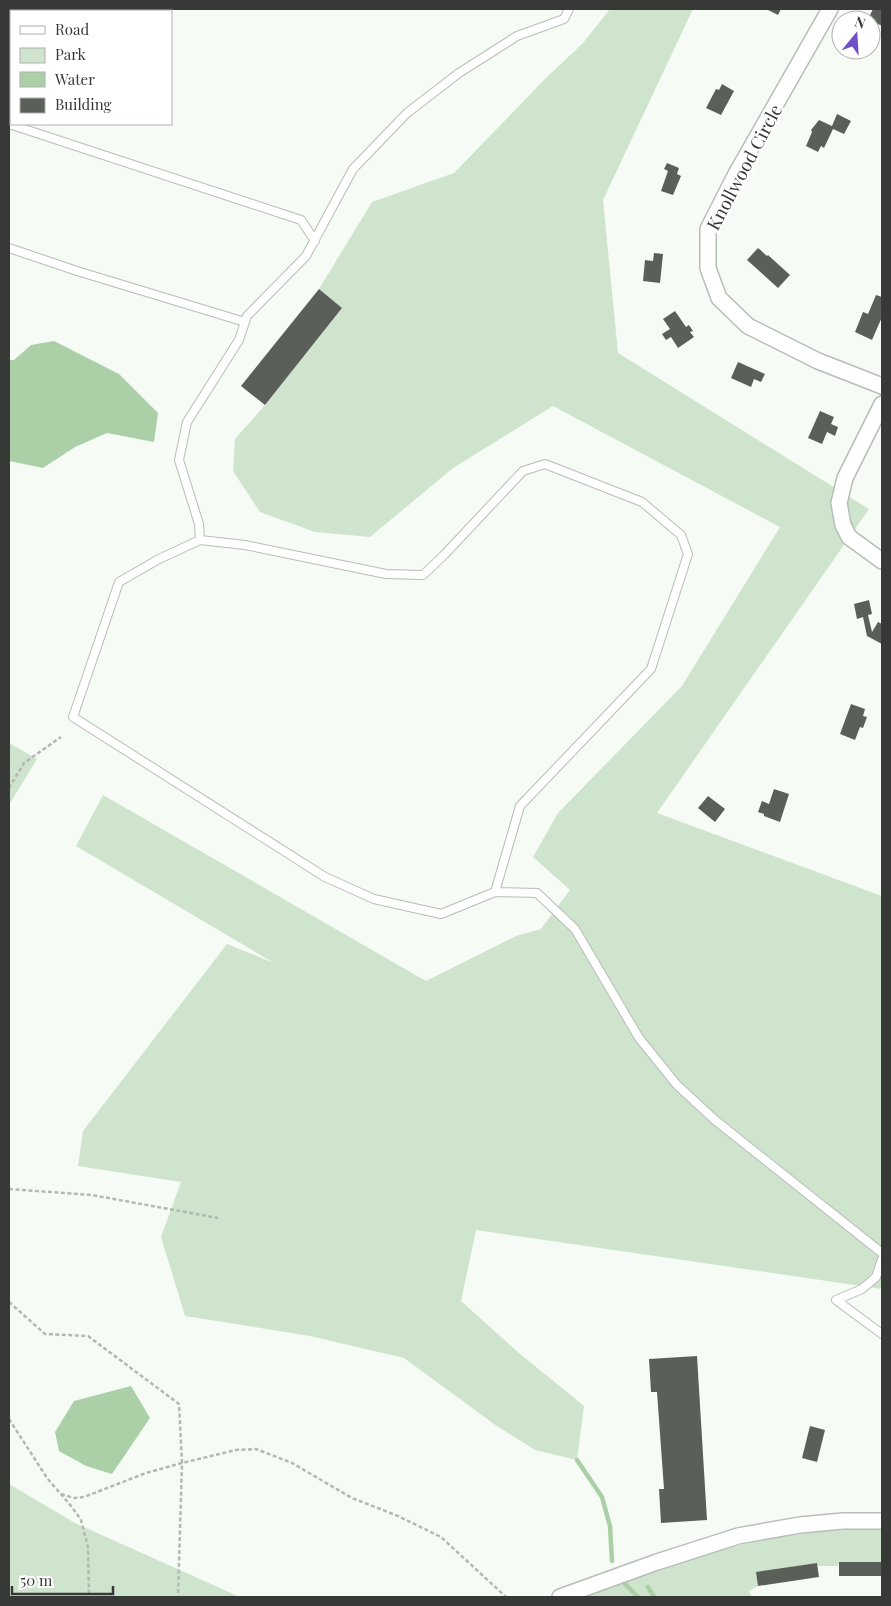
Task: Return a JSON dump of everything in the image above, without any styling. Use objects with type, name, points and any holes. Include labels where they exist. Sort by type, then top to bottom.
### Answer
[{"type":"street","name":"Knollwood Circle","points":[[830,9],[736,174],[708,229],[708,268],[719,298],[748,326],[818,361],[882,386]]},
{"type":"street","points":[[882,404],[846,478],[839,503],[843,525],[849,537],[882,561]]},
{"type":"street","points":[[560,1597],[657,1562],[738,1536],[800,1525],[843,1521],[882,1522]]},
{"type":"lane","points":[[200,540],[199,524],[179,460],[187,422],[239,340],[247,316],[306,256],[353,170],[407,113],[460,74],[517,36],[564,19],[569,9]]},
{"type":"lane","points":[[12,125],[301,220],[314,241]]},
{"type":"lane","points":[[9,248],[77,271],[245,322]]},
{"type":"lane","points":[[495,892],[520,806],[651,669],[688,554],[681,535],[642,502],[545,464],[523,471],[423,575],[386,574],[245,545],[200,540],[159,559],[119,582],[73,717],[325,877],[374,899],[442,914],[495,892],[537,893],[575,929],[639,1038],[677,1085],[715,1120],[882,1254]]},
{"type":"lane","points":[[882,1259],[876,1277],[862,1289],[836,1300],[882,1334]]},
{"type":"path","points":[[9,788],[24,763],[61,737]]},
{"type":"path","points":[[9,1189],[92,1195],[218,1218]]},
{"type":"path","points":[[9,1302],[45,1334],[88,1336],[179,1404],[182,1463],[178,1597]]},
{"type":"path","points":[[9,1419],[46,1478],[72,1507],[80,1520],[88,1547],[90,1597]]},
{"type":"path","points":[[61,1494],[74,1498],[84,1496],[182,1463],[236,1450],[256,1449],[292,1463],[352,1498],[398,1516],[441,1537],[506,1597]]},
{"type":"green space","points":[[610,9],[693,9],[603,200],[618,353],[869,509],[657,813],[882,896],[882,1289],[476,1230],[461,1301],[519,1353],[584,1406],[577,1460],[535,1450],[494,1424],[404,1358],[310,1336],[185,1316],[161,1237],[181,1182],[78,1166],[83,1131],[227,944],[274,963],[76,846],[103,795],[426,981],[516,936],[541,929],[570,890],[533,857],[558,813],[682,686],[780,527],[553,406],[453,468],[370,537],[315,532],[260,512],[233,471],[235,439],[265,405],[342,308],[319,289],[372,202],[454,173],[545,79],[583,43]]},
{"type":"green space","points":[[9,743],[37,759],[9,805]]},
{"type":"green space","points":[[9,1484],[75,1523],[240,1597],[9,1597]]},
{"type":"green space","points":[[882,1529],[882,1562],[839,1562],[838,1566],[818,1566],[817,1563],[757,1572],[758,1586],[749,1591],[752,1597],[575,1597],[636,1569],[749,1543],[809,1532]]},
{"type":"water","points":[[54,341],[119,374],[158,413],[154,442],[107,433],[75,447],[43,468],[9,461],[9,360],[14,360],[31,345]]},
{"type":"water","points":[[131,1386],[150,1418],[112,1474],[86,1466],[59,1451],[55,1432],[74,1401]]},
{"type":"building","points":[[766,9],[781,9],[778,15]]},
{"type":"building","points":[[882,9],[882,26],[881,10],[872,10]]},
{"type":"building","points":[[722,84],[734,91],[721,115],[706,108],[716,89],[719,90]]},
{"type":"building","points":[[837,114],[851,121],[844,134],[833,129],[824,148],[821,146],[818,152],[806,146],[812,132],[811,130],[819,120],[832,126]]},
{"type":"building","points":[[667,163],[679,168],[677,174],[681,176],[673,195],[661,191],[668,171],[664,169]]},
{"type":"building","points":[[758,248],[790,275],[778,288],[747,260]]},
{"type":"building","points":[[654,253],[663,254],[660,283],[643,281],[645,260],[653,261]]},
{"type":"building","points":[[319,289],[342,308],[265,405],[241,386]]},
{"type":"building","points":[[876,295],[882,297],[882,317],[872,340],[855,332],[863,312],[868,314]]},
{"type":"building","points":[[675,311],[686,327],[689,325],[693,331],[690,332],[694,337],[678,348],[671,337],[666,340],[662,334],[670,329],[663,319]]},
{"type":"building","points":[[738,362],[765,374],[761,382],[754,379],[751,387],[731,378]]},
{"type":"building","points":[[820,411],[834,417],[831,424],[838,427],[835,436],[827,432],[822,444],[808,438]]},
{"type":"building","points":[[869,600],[872,614],[868,615],[872,632],[878,622],[882,624],[882,644],[867,636],[863,617],[857,619],[854,604]]},
{"type":"building","points":[[851,704],[865,709],[863,716],[867,717],[863,728],[860,727],[855,740],[840,734]]},
{"type":"building","points":[[774,789],[789,794],[780,822],[758,812],[762,801],[769,804]]},
{"type":"building","points":[[708,796],[725,809],[715,822],[698,808]]},
{"type":"building","points":[[697,1356],[707,1520],[661,1523],[659,1489],[664,1489],[657,1392],[651,1392],[649,1359]]},
{"type":"building","points":[[810,1426],[825,1430],[817,1462],[802,1458]]},
{"type":"building","points":[[839,1562],[882,1562],[882,1576],[839,1576]]},
{"type":"building","points":[[817,1563],[819,1577],[758,1586],[756,1572]]},
{"type":"waterway","points":[[577,1460],[602,1497],[610,1526],[612,1561]]},
{"type":"waterway","points":[[625,1584],[638,1597]]},
{"type":"waterway","points":[[648,1587],[654,1597]]}]
